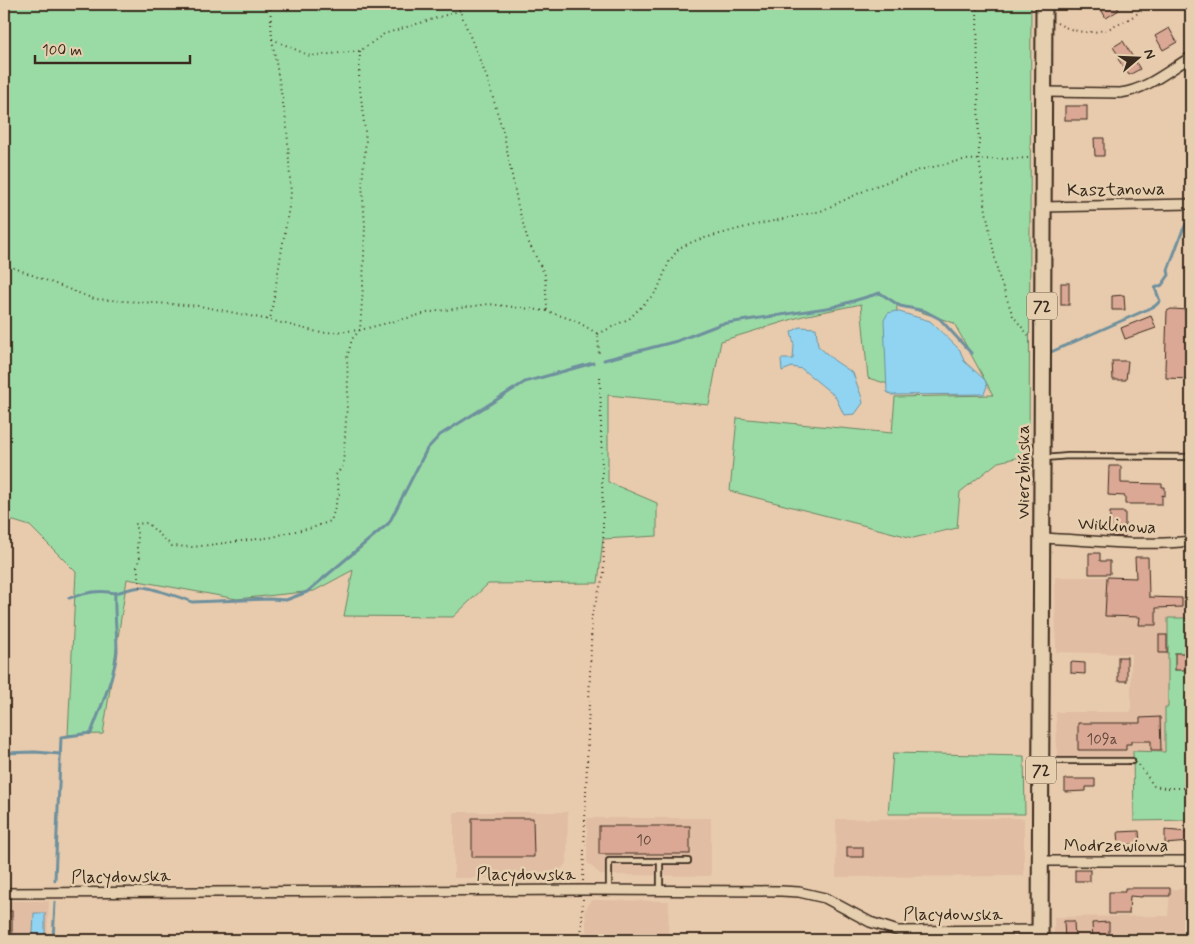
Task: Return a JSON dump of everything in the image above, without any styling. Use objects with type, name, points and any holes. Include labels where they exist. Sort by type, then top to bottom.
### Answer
[{"type":"main road","name":"Wierzbińska","points":[[1040,935],[1044,10]]},
{"type":"street","points":[[1043,92],[1120,94],[1142,87],[1191,56]]},
{"type":"street","name":"Kasztanowa","points":[[1042,207],[1191,204]]},
{"type":"street","name":"Wiklinowa","points":[[1041,538],[1097,540],[1124,544],[1162,544],[1191,541]]},
{"type":"street","name":"Modrzewiowa","points":[[1041,861],[1191,861]]},
{"type":"street","name":"Placydowska","points":[[4,893],[583,890],[799,892],[825,898],[870,922],[898,931],[1040,935]]},
{"type":"lane","points":[[1041,458],[1068,456],[1191,457]]},
{"type":"lane","points":[[1041,761],[1132,761]]},
{"type":"lane","points":[[609,890],[609,861],[688,861]]},
{"type":"lane","points":[[660,861],[660,890]]},
{"type":"path","points":[[270,4],[272,39],[287,127],[291,195],[270,320]]},
{"type":"path","points":[[457,4],[487,78],[504,135],[528,241],[545,275],[547,311]]},
{"type":"path","points":[[272,39],[310,56],[360,51],[384,34],[459,11],[470,4]]},
{"type":"path","points":[[977,4],[979,159],[986,211],[998,274],[1013,316],[1029,336]]},
{"type":"path","points":[[1044,10],[1071,30],[1089,33],[1122,24],[1152,4]]},
{"type":"path","points":[[140,587],[137,566],[140,558],[137,548],[138,537],[135,524],[147,523],[172,546],[193,547],[273,537],[312,528],[331,521],[339,494],[336,475],[343,466],[348,390],[347,358],[352,339],[360,330],[365,226],[362,184],[366,140],[359,80],[360,51]]},
{"type":"path","points":[[598,334],[630,318],[656,291],[669,262],[680,248],[697,240],[750,226],[821,211],[870,188],[920,170],[963,160],[1042,158]]},
{"type":"path","points":[[4,264],[94,299],[200,306],[270,320],[321,333],[360,330],[431,312],[489,304],[547,311],[576,321],[598,334]]},
{"type":"path","points":[[598,334],[599,355]]},
{"type":"path","points":[[581,940],[592,614],[604,574],[600,373]]},
{"type":"path","points":[[1132,761],[1139,765],[1154,786],[1191,788]]},
{"type":"shaded area","points":[[1055,577],[1126,577],[1125,596],[1189,598],[1191,588],[1191,618],[1168,618],[1168,708],[1165,708],[1165,752],[1133,751],[1133,757],[1057,758],[1056,712],[1131,712],[1131,654],[1056,652]]},
{"type":"shaded area","points":[[454,812],[568,812],[567,862],[554,878],[454,878]]},
{"type":"shaded area","points":[[587,818],[711,818],[711,876],[601,875],[587,862]]},
{"type":"shaded area","points":[[1024,818],[1024,876],[836,877],[836,819]]},
{"type":"shaded area","points":[[1170,889],[1191,889],[1191,940],[1054,940],[1054,917],[1168,916]]},
{"type":"shaded area","points":[[591,900],[669,901],[668,940],[587,940],[585,910]]},
{"type":"shaded area","points":[[4,901],[49,901],[47,940],[4,940]]},
{"type":"green space","points":[[4,4],[1031,4],[1029,455],[998,462],[960,492],[957,528],[913,538],[730,491],[737,418],[892,433],[895,397],[993,395],[954,323],[897,304],[895,386],[868,378],[861,304],[803,316],[721,341],[709,405],[608,395],[608,482],[657,503],[657,536],[603,539],[598,583],[488,584],[453,617],[344,616],[353,570],[314,591],[237,599],[127,579],[103,734],[68,735],[76,572],[30,526],[4,518]]},
{"type":"green space","points":[[1168,618],[1191,618],[1191,820],[1134,821],[1133,751],[1165,752],[1165,707],[1168,707]]},
{"type":"green space","points":[[893,753],[1024,756],[1025,814],[888,814]]},
{"type":"water","points":[[896,311],[930,321],[960,350],[964,361],[985,380],[987,386],[984,394],[892,395],[887,392],[884,320],[888,313]]},
{"type":"water","points":[[800,327],[816,328],[818,346],[853,373],[863,403],[855,414],[844,415],[835,396],[802,369],[792,367],[782,371],[781,359],[793,359],[794,345],[791,332]]},
{"type":"water","points":[[34,913],[45,913],[45,940],[37,940],[33,934]]},
{"type":"building","points":[[1098,4],[1115,4],[1119,10],[1106,18]]},
{"type":"building","points":[[1169,28],[1177,42],[1163,50],[1155,36]]},
{"type":"building","points":[[1123,41],[1140,69],[1129,75],[1118,59],[1120,58],[1113,47]]},
{"type":"building","points":[[1065,106],[1087,106],[1087,120],[1065,120]]},
{"type":"building","points":[[1094,138],[1104,138],[1104,156],[1095,156]]},
{"type":"building","points":[[1061,283],[1069,283],[1069,305],[1061,305]]},
{"type":"building","points":[[1124,295],[1125,310],[1112,310],[1112,296]]},
{"type":"building","points":[[1171,309],[1191,310],[1191,379],[1166,378],[1167,311]]},
{"type":"building","points":[[1151,316],[1156,328],[1125,339],[1121,328]]},
{"type":"building","points":[[1112,361],[1128,361],[1126,380],[1113,380]]},
{"type":"building","points":[[1109,466],[1121,466],[1121,483],[1162,484],[1162,487],[1165,487],[1165,496],[1162,495],[1162,504],[1125,504],[1125,496],[1108,495]]},
{"type":"building","points":[[1110,512],[1125,512],[1125,537],[1110,536]]},
{"type":"building","points":[[1089,553],[1100,553],[1100,561],[1110,561],[1110,574],[1089,574]]},
{"type":"building","points":[[1135,557],[1148,557],[1149,597],[1182,598],[1182,607],[1156,608],[1156,625],[1139,625],[1140,617],[1105,616],[1107,577],[1136,578]]},
{"type":"building","points":[[1159,635],[1167,635],[1167,653],[1159,653]]},
{"type":"building","points":[[1175,653],[1186,653],[1186,670],[1175,670]]},
{"type":"building","points":[[1118,657],[1127,657],[1127,681],[1118,681]]},
{"type":"building","points":[[1071,662],[1085,663],[1085,674],[1071,673]]},
{"type":"building","points":[[1160,717],[1161,750],[1151,750],[1151,741],[1131,741],[1131,744],[1126,744],[1126,750],[1078,750],[1078,723],[1140,723],[1140,718]]},
{"type":"building","points":[[1065,779],[1095,779],[1095,787],[1086,787],[1086,791],[1065,792]]},
{"type":"building","points":[[472,818],[533,818],[534,857],[472,857]]},
{"type":"building","points":[[599,826],[690,826],[690,854],[599,854]]},
{"type":"building","points":[[1165,830],[1189,832],[1189,842],[1165,844]]},
{"type":"building","points":[[1139,831],[1140,844],[1119,845],[1118,832]]},
{"type":"building","points":[[847,847],[863,847],[863,857],[847,857]]},
{"type":"building","points":[[1075,870],[1090,870],[1090,881],[1075,881]]},
{"type":"building","points":[[1125,888],[1170,888],[1170,896],[1130,896],[1129,914],[1109,914],[1109,892],[1125,892]]},
{"type":"building","points":[[4,911],[12,911],[12,940],[4,940]]},
{"type":"building","points":[[1064,921],[1074,921],[1075,940],[1065,940]]},
{"type":"building","points":[[1109,922],[1109,938],[1093,940],[1092,923]]},
{"type":"waterway","points":[[1051,352],[1155,306],[1160,301],[1155,288],[1162,285],[1169,275],[1168,270],[1182,232],[1191,215]]},
{"type":"waterway","points":[[604,360],[677,341],[721,324],[833,307],[880,293],[900,306],[925,311],[940,319],[971,353]]},
{"type":"waterway","points":[[55,880],[61,737],[91,733],[116,660],[115,593],[143,587],[192,602],[286,600],[307,592],[389,523],[427,449],[440,435],[525,382],[593,363]]},
{"type":"waterway","points":[[69,598],[87,593],[115,593]]},
{"type":"waterway","points":[[4,753],[35,752],[60,754]]},
{"type":"waterway","points":[[53,940],[55,902]]}]
